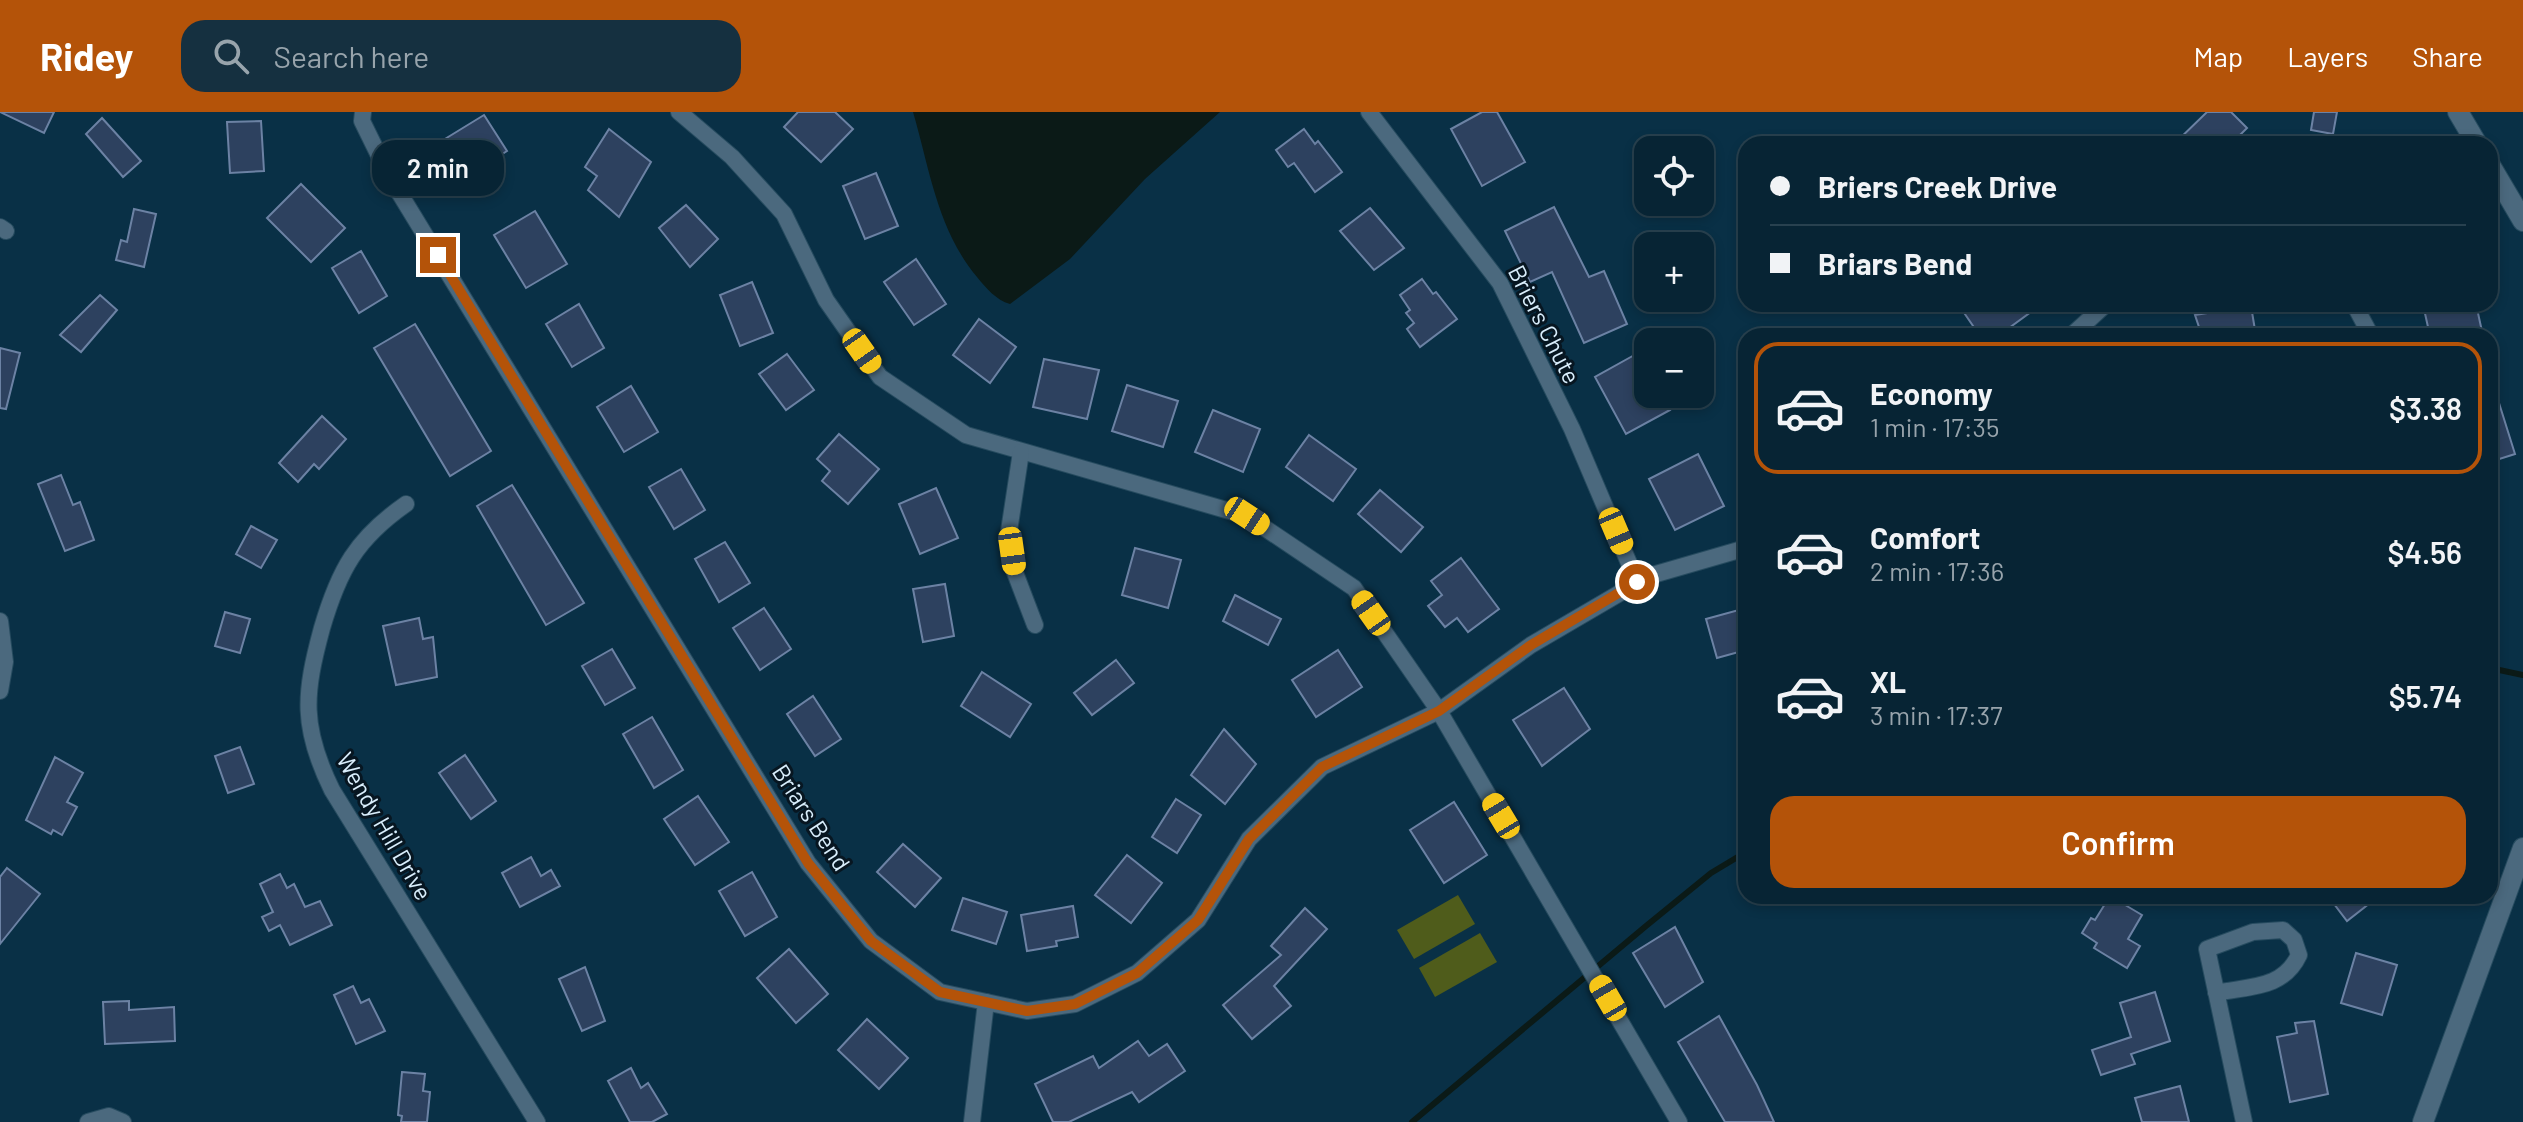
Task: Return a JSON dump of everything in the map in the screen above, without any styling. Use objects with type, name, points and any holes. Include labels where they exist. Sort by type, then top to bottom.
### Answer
[{"type":"street","name":"Briars Bend","points":[[363,112],[362,121],[389,176],[808,863],[871,941],[940,992],[1027,1011],[1075,1004],[1137,973],[1198,920],[1249,839],[1322,767],[1439,711],[1531,645],[1637,582],[1738,550]]},
{"type":"street","points":[[679,112],[732,157],[784,214],[826,300],[880,377],[966,435],[1124,478],[1247,516],[1354,588],[1439,711],[1679,1122]]},
{"type":"street","name":"Briers Chute","points":[[1369,112],[1500,283],[1572,429],[1637,582]]},
{"type":"street","points":[[2458,112],[2472,136]]},
{"type":"street","points":[[2498,179],[2523,221]]},
{"type":"street","points":[[2080,328],[2097,312]]},
{"type":"street","points":[[1021,452],[1009,531],[1014,570],[1035,625]]},
{"type":"street","name":"Wendy Hill Drive","points":[[406,504],[363,540],[333,588],[309,676],[307,706],[311,736],[332,790],[537,1122]]},
{"type":"street","points":[[0,621],[5,662],[0,691]]},
{"type":"street","points":[[2423,1122],[2523,848]]},
{"type":"street","points":[[2216,993],[2278,981],[2292,971],[2299,955],[2294,940],[2283,930],[2253,932],[2207,949],[2216,993],[2244,1122]]},
{"type":"street","points":[[972,1122],[986,1002]]},
{"type":"street","points":[[88,1122],[109,1116],[123,1122]]},
{"type":"green space","points":[[1458,895],[1475,924],[1414,959],[1397,930]]},
{"type":"green space","points":[[1480,933],[1497,962],[1435,997],[1419,968]]},
{"type":"shaded area","points":[[913,112],[1220,112],[1145,179],[1070,259],[1010,304],[996,297],[963,259],[936,198]]},
{"type":"building","points":[[0,112],[54,112],[44,133]]},
{"type":"building","points":[[798,112],[835,112],[853,129],[821,162],[784,127]]},
{"type":"building","points":[[1482,112],[1497,112],[1525,162],[1482,186],[1451,129]]},
{"type":"building","points":[[2207,112],[2231,112],[2247,128],[2239,136],[2182,136]]},
{"type":"building","points":[[2314,112],[2337,112],[2333,134],[2311,130]]},
{"type":"building","points":[[484,115],[507,151],[463,179],[440,142]]},
{"type":"building","points":[[102,118],[141,161],[123,177],[86,134]]},
{"type":"building","points":[[261,121],[264,171],[230,173],[227,122]]},
{"type":"building","points":[[609,129],[651,162],[619,217],[588,190],[597,176],[585,167]]},
{"type":"building","points":[[1304,129],[1315,144],[1318,141],[1342,172],[1315,192],[1294,163],[1288,167],[1276,150]]},
{"type":"building","points":[[876,173],[898,226],[865,239],[843,186]]},
{"type":"building","points":[[301,184],[345,228],[311,262],[267,218]]},
{"type":"building","points":[[686,205],[718,239],[690,267],[659,228]]},
{"type":"building","points":[[1554,207],[1589,277],[1604,271],[1627,324],[1584,343],[1552,272],[1530,282],[1505,231]]},
{"type":"building","points":[[1370,208],[1404,248],[1374,270],[1340,231]]},
{"type":"building","points":[[134,209],[156,214],[144,267],[116,260],[121,240],[127,242]]},
{"type":"building","points":[[535,211],[567,264],[526,288],[494,235]]},
{"type":"building","points":[[361,251],[387,296],[359,313],[332,268]]},
{"type":"building","points":[[916,259],[946,304],[914,325],[884,282]]},
{"type":"building","points":[[1422,279],[1457,319],[1420,347],[1407,329],[1414,323],[1406,313],[1410,310],[1400,295]]},
{"type":"building","points":[[752,282],[773,333],[740,346],[720,295]]},
{"type":"building","points":[[100,295],[117,310],[81,352],[60,335]]},
{"type":"building","points":[[579,304],[604,348],[572,367],[546,324]]},
{"type":"building","points":[[1964,312],[2031,312],[2009,328],[1974,328]]},
{"type":"building","points":[[2252,312],[2255,328],[2199,328],[2195,315]]},
{"type":"building","points":[[2425,312],[2478,312],[2481,328],[2428,328]]},
{"type":"building","points":[[979,319],[1016,347],[990,383],[953,355]]},
{"type":"building","points":[[415,324],[491,451],[450,476],[374,348]]},
{"type":"building","points":[[0,348],[20,353],[6,409],[0,408]]},
{"type":"building","points":[[787,354],[814,390],[786,410],[759,374]]},
{"type":"building","points":[[1634,355],[1634,408],[1670,410],[1626,434],[1595,377]]},
{"type":"building","points":[[1044,359],[1099,370],[1087,419],[1033,407]]},
{"type":"building","points":[[1127,385],[1178,401],[1163,447],[1112,431]]},
{"type":"building","points":[[631,386],[658,432],[624,452],[597,407]]},
{"type":"building","points":[[2498,400],[2515,454],[2498,459]]},
{"type":"building","points":[[1213,410],[1260,429],[1243,472],[1195,452]]},
{"type":"building","points":[[322,416],[346,439],[319,469],[314,464],[298,482],[279,463]]},
{"type":"building","points":[[839,434],[879,469],[848,504],[822,481],[830,471],[817,459]]},
{"type":"building","points":[[1309,435],[1356,469],[1333,501],[1286,467]]},
{"type":"building","points":[[1698,454],[1724,506],[1675,530],[1649,479]]},
{"type":"building","points":[[681,469],[705,510],[674,529],[649,487]]},
{"type":"building","points":[[61,475],[73,505],[80,502],[94,540],[65,551],[38,484]]},
{"type":"building","points":[[512,485],[584,603],[546,625],[477,506]]},
{"type":"building","points":[[936,488],[958,538],[920,554],[899,504]]},
{"type":"building","points":[[1380,490],[1423,527],[1401,552],[1358,514]]},
{"type":"building","points":[[251,526],[277,540],[261,568],[236,554]]},
{"type":"building","points":[[725,542],[750,583],[719,602],[695,559]]},
{"type":"building","points":[[1135,548],[1181,560],[1168,608],[1122,595]]},
{"type":"building","points":[[1461,558],[1499,609],[1468,632],[1457,618],[1445,627],[1428,606],[1442,595],[1431,581]]},
{"type":"building","points":[[945,584],[954,636],[923,642],[913,589]]},
{"type":"building","points":[[1235,595],[1281,619],[1268,645],[1223,621]]},
{"type":"building","points":[[764,608],[791,649],[760,670],[733,628]]},
{"type":"building","points":[[1738,610],[1738,652],[1717,658],[1706,619]]},
{"type":"building","points":[[225,612],[250,619],[240,653],[215,646]]},
{"type":"building","points":[[419,618],[423,639],[433,637],[437,677],[396,685],[383,626]]},
{"type":"building","points":[[612,649],[635,688],[605,705],[582,666]]},
{"type":"building","points":[[1338,650],[1362,687],[1316,717],[1292,680]]},
{"type":"building","points":[[1116,660],[1134,683],[1092,715],[1074,693]]},
{"type":"building","points":[[982,672],[1031,704],[1010,737],[961,706]]},
{"type":"building","points":[[1564,688],[1590,729],[1542,766],[1513,720]]},
{"type":"building","points":[[813,696],[841,739],[815,756],[787,714]]},
{"type":"building","points":[[652,717],[683,770],[654,788],[623,734]]},
{"type":"building","points":[[1224,729],[1256,764],[1225,804],[1191,775]]},
{"type":"building","points":[[240,747],[254,784],[228,793],[215,756]]},
{"type":"building","points":[[465,755],[496,801],[471,819],[439,773]]},
{"type":"building","points":[[55,757],[83,773],[67,802],[77,807],[62,835],[53,830],[51,834],[26,820]]},
{"type":"building","points":[[698,796],[729,842],[695,865],[664,819]]},
{"type":"building","points":[[1176,799],[1201,815],[1177,853],[1152,837]]},
{"type":"building","points":[[1454,802],[1487,855],[1444,883],[1410,830]]},
{"type":"building","points":[[903,844],[941,878],[915,907],[877,872]]},
{"type":"building","points":[[1127,855],[1162,883],[1131,923],[1095,895]]},
{"type":"building","points":[[531,857],[541,876],[551,870],[560,886],[520,907],[502,873]]},
{"type":"building","points":[[7,868],[40,894],[0,944],[0,877]]},
{"type":"building","points":[[752,872],[777,917],[745,936],[719,891]]},
{"type":"building","points":[[280,874],[287,888],[294,884],[305,907],[320,901],[332,925],[290,945],[280,925],[269,931],[262,917],[273,912],[260,884]]},
{"type":"building","points":[[963,898],[1007,912],[996,944],[952,930]]},
{"type":"building","points":[[2105,904],[2123,904],[2142,915],[2128,939],[2140,946],[2127,968],[2094,948],[2097,943],[2082,933],[2091,918],[2095,920]]},
{"type":"building","points":[[2334,904],[2369,904],[2347,921]]},
{"type":"building","points":[[1073,906],[1078,937],[1056,941],[1057,946],[1027,951],[1021,915]]},
{"type":"building","points":[[1305,908],[1327,929],[1274,986],[1291,1006],[1252,1039],[1223,1005],[1281,955],[1271,946]]},
{"type":"building","points":[[1675,927],[1703,982],[1665,1007],[1633,953]]},
{"type":"building","points":[[789,949],[828,994],[796,1023],[757,978]]},
{"type":"building","points":[[2356,953],[2397,965],[2382,1015],[2341,1003]]},
{"type":"building","points":[[585,967],[605,1021],[582,1031],[559,979]]},
{"type":"building","points":[[353,986],[361,1003],[369,999],[385,1031],[356,1044],[334,995]]},
{"type":"building","points":[[2155,992],[2170,1041],[2131,1054],[2135,1064],[2101,1075],[2092,1050],[2131,1037],[2120,1003]]},
{"type":"building","points":[[129,1001],[129,1010],[174,1007],[175,1041],[105,1044],[103,1002]]},
{"type":"building","points":[[1719,1016],[1774,1122],[1725,1122],[1678,1042]]},
{"type":"building","points":[[867,1019],[908,1058],[879,1089],[838,1050]]},
{"type":"building","points":[[2314,1021],[2328,1094],[2290,1102],[2277,1037],[2297,1033],[2295,1023]]},
{"type":"building","points":[[1138,1041],[1149,1056],[1167,1044],[1185,1071],[1139,1102],[1132,1092],[1069,1122],[1053,1122],[1035,1084],[1093,1056],[1099,1068]]},
{"type":"building","points":[[631,1068],[641,1088],[648,1083],[667,1114],[652,1122],[630,1122],[608,1081]]},
{"type":"building","points":[[402,1072],[425,1074],[423,1091],[430,1092],[427,1122],[401,1122],[402,1116],[398,1115]]},
{"type":"building","points":[[2180,1086],[2189,1122],[2142,1122],[2135,1098]]},
{"type":"waterway","points":[[2498,670],[2523,675]]},
{"type":"waterway","points":[[1412,1122],[1711,873],[1738,857]]},
{"type":"route","points":[[438,255],[733,735],[808,863],[871,941],[940,992],[1027,1011],[1075,1004],[1137,973],[1198,920],[1249,839],[1322,767],[1439,711],[1531,645],[1637,582]]}]
